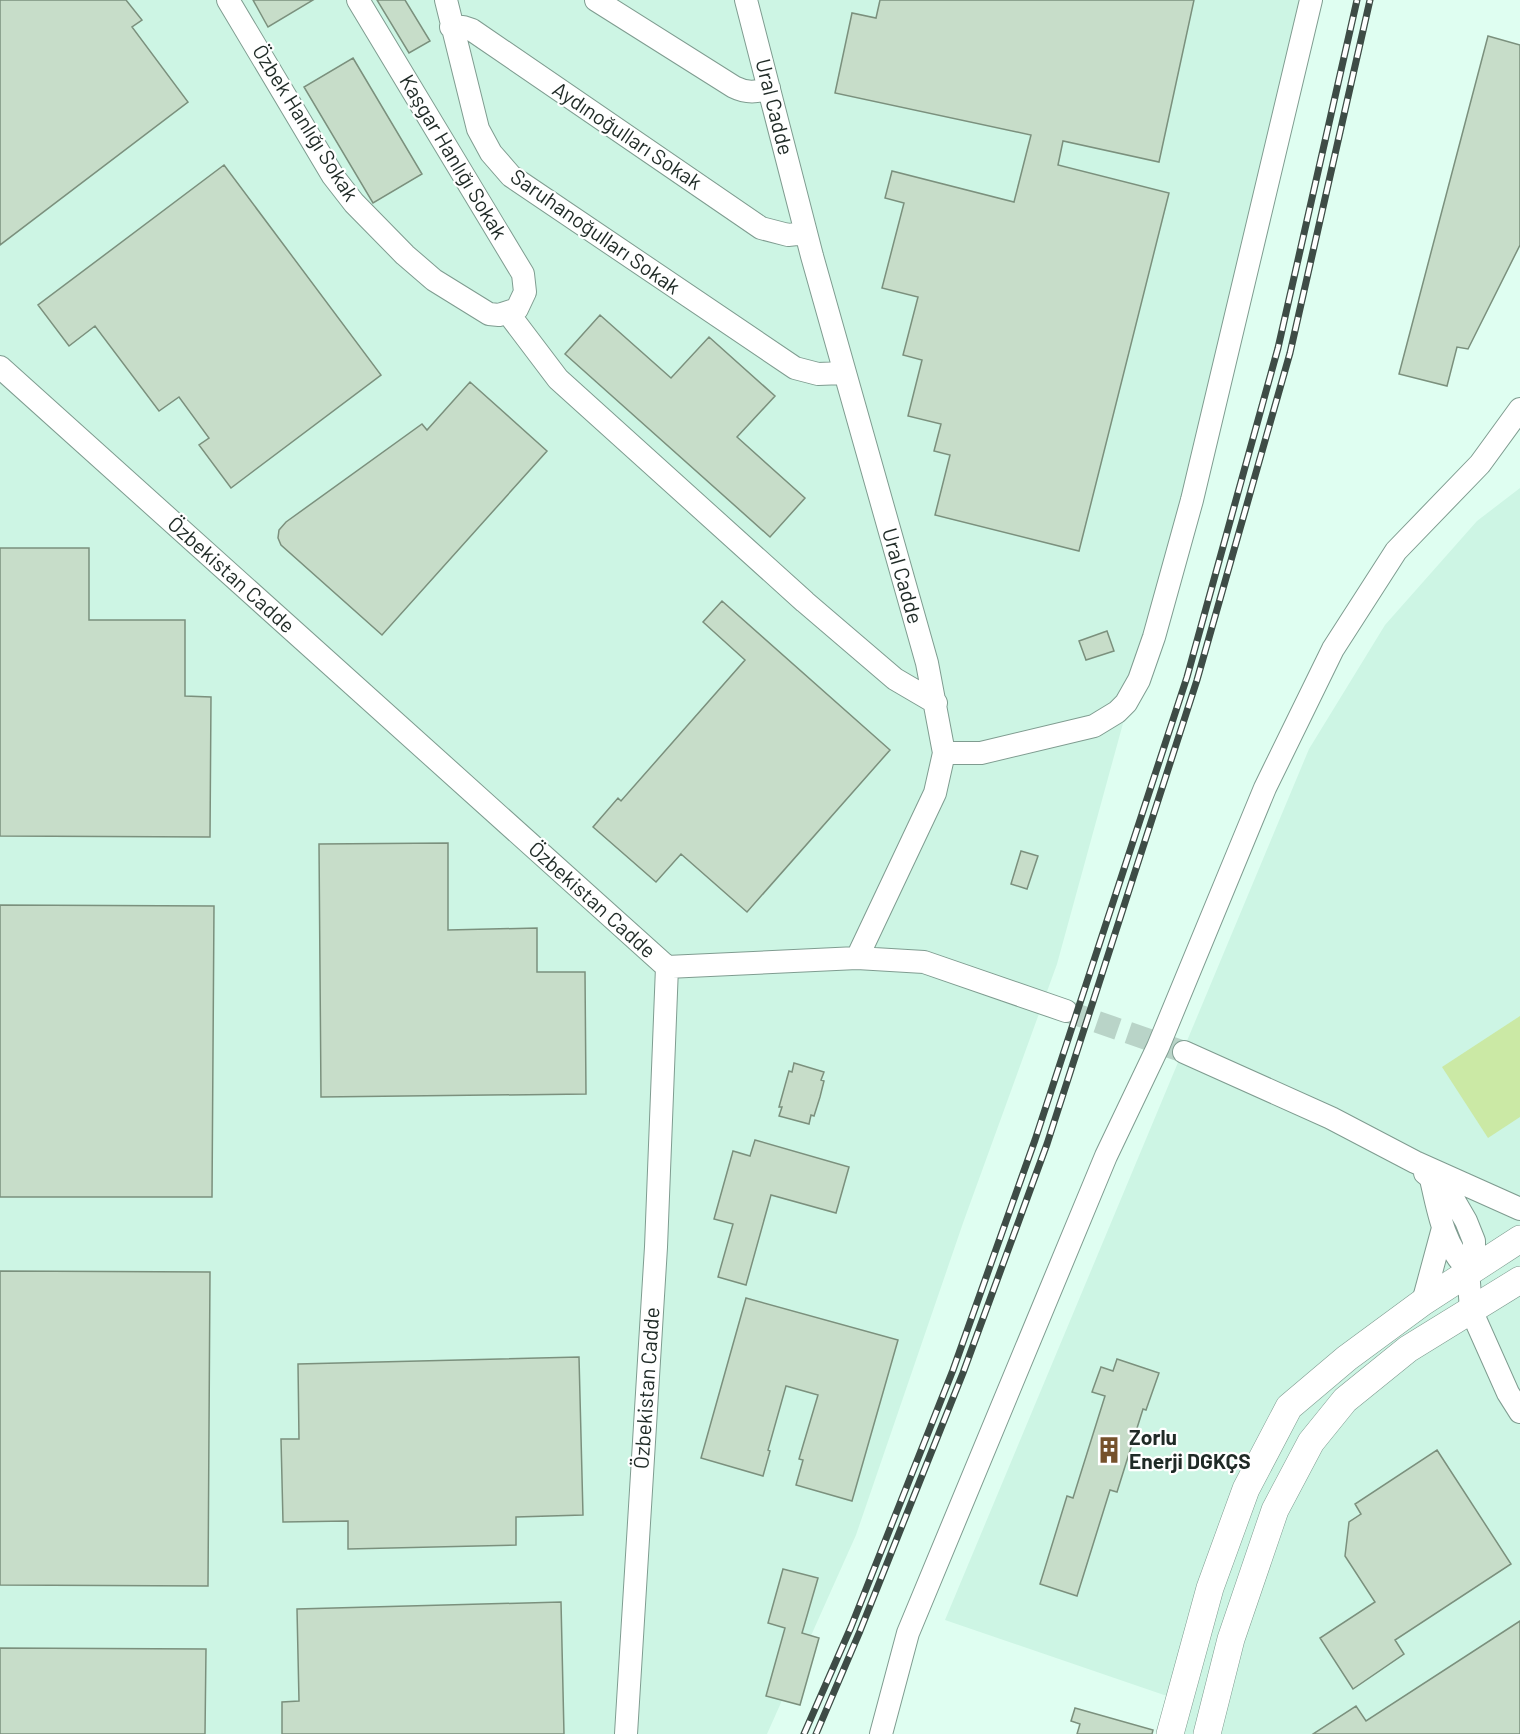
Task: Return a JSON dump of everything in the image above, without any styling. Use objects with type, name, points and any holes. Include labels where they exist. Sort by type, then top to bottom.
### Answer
[{"type":"street","name":"Özbek Hanlığı Sokak","points":[[228,0],[333,176],[377,229],[434,280],[489,314],[508,313]]},
{"type":"street","name":"Kaşgar Hanlığı Sokak","points":[[358,0],[523,274],[525,292],[522,301],[517,309],[508,313]]},
{"type":"street","name":"Saruhanoğulları Sokak","points":[[446,0],[478,129],[491,153],[511,176],[795,368],[818,374],[844,372]]},
{"type":"street","points":[[596,0],[734,87],[755,92],[769,88]]},
{"type":"street","name":"Ural Cadde","points":[[746,0],[844,372],[927,663],[945,753],[935,793],[857,958]]},
{"type":"street","points":[[945,753],[981,753],[1094,726],[1117,712],[1126,703],[1136,686],[1154,638],[1191,500],[1311,0]]},
{"type":"street","name":"Aydınoğulları Sokak","points":[[452,27],[472,30],[761,228],[788,235],[806,232]]},
{"type":"street","points":[[508,313],[558,379],[805,602],[895,679],[936,703]]},
{"type":"street","name":"Özbekistan Cadde","points":[[0,367],[667,967],[656,1247],[626,1734]]},
{"type":"street","points":[[881,1734],[908,1633],[1106,1156],[1158,1047],[1265,788],[1333,649],[1396,551],[1479,464],[1520,409]]},
{"type":"street","points":[[667,967],[857,958],[924,962],[1066,1011]]},
{"type":"street","points":[[1184,1052],[1330,1118],[1415,1162],[1520,1209]]},
{"type":"street","points":[[1415,1162],[1444,1189],[1466,1221],[1473,1241],[1474,1255],[1468,1271],[1471,1310],[1508,1394],[1520,1412]]},
{"type":"street","points":[[1431,1179],[1443,1228],[1454,1254],[1468,1271]]},
{"type":"street","points":[[1423,1302],[1443,1228]]},
{"type":"street","points":[[1170,1734],[1210,1588],[1246,1489],[1289,1407],[1347,1358],[1423,1302],[1520,1239]]},
{"type":"street","points":[[1207,1734],[1231,1639],[1275,1509],[1311,1442],[1345,1400],[1408,1349],[1520,1280]]},
{"type":"shaded area","points":[[0,0],[1299,0],[1184,501],[1057,964],[963,1223],[856,1535],[767,1734],[0,1734]]},
{"type":"shaded area","points":[[1520,488],[1520,1734],[1157,1734],[1167,1696],[945,1620],[1309,749],[1385,625],[1477,521]]},
{"type":"green space","points":[[1520,1016],[1520,1117],[1488,1138],[1442,1067]]},
{"type":"building","points":[[0,0],[126,0],[142,20],[132,27],[188,102],[0,245]]},
{"type":"building","points":[[253,0],[313,0],[268,27]]},
{"type":"building","points":[[377,0],[405,0],[430,41],[409,53]]},
{"type":"building","points":[[880,0],[1194,0],[1159,162],[1063,141],[1058,165],[1169,193],[1079,551],[935,515],[950,455],[934,451],[941,424],[908,416],[922,360],[903,355],[918,297],[882,288],[904,203],[885,198],[892,171],[1014,202],[1031,135],[835,93],[852,13],[876,18]]},
{"type":"building","points":[[1488,36],[1520,45],[1520,245],[1468,349],[1457,347],[1447,386],[1399,374]]},
{"type":"building","points":[[353,58],[422,174],[373,203],[304,87]]},
{"type":"building","points":[[224,165],[381,375],[231,488],[199,445],[209,438],[179,397],[159,411],[95,326],[69,346],[38,305]]},
{"type":"building","points":[[600,315],[671,378],[709,337],[775,396],[737,437],[805,498],[770,537],[565,354]]},
{"type":"building","points":[[470,382],[547,451],[382,635],[281,545],[278,538],[279,530],[286,522],[422,424],[427,430]]},
{"type":"building","points":[[0,548],[89,548],[89,620],[185,620],[185,696],[211,697],[210,837],[0,836]]},
{"type":"building","points":[[722,601],[890,750],[747,912],[681,854],[656,882],[593,827],[618,798],[621,801],[745,660],[703,622]]},
{"type":"building","points":[[1107,631],[1114,651],[1086,660],[1079,641]]},
{"type":"building","points":[[448,843],[448,930],[537,928],[537,972],[585,972],[586,1094],[321,1097],[319,844]]},
{"type":"building","points":[[1021,851],[1038,856],[1027,889],[1011,884]]},
{"type":"building","points":[[0,905],[214,906],[212,1197],[0,1197]]},
{"type":"building","points":[[794,1063],[824,1072],[820,1097],[809,1124],[779,1116],[782,1107],[779,1107],[789,1071],[792,1072]]},
{"type":"building","points":[[755,1140],[849,1167],[836,1213],[771,1195],[746,1285],[718,1277],[733,1224],[714,1219],[733,1151],[750,1156]]},
{"type":"building","points":[[0,1271],[210,1272],[208,1586],[0,1585]]},
{"type":"building","points":[[746,1298],[898,1340],[852,1501],[796,1485],[803,1460],[799,1459],[818,1395],[786,1386],[763,1476],[701,1458]]},
{"type":"building","points":[[579,1357],[583,1515],[516,1517],[516,1545],[348,1549],[348,1521],[283,1522],[281,1439],[299,1439],[298,1364]]},
{"type":"building","points":[[1117,1359],[1159,1373],[1146,1410],[1143,1409],[1117,1492],[1110,1490],[1077,1596],[1040,1584],[1067,1496],[1073,1498],[1105,1396],[1092,1392],[1101,1367],[1113,1371]]},
{"type":"building","points":[[1437,1450],[1511,1564],[1395,1640],[1404,1654],[1353,1689],[1320,1638],[1375,1602],[1345,1556],[1349,1522],[1361,1514],[1355,1504]]},
{"type":"building","points":[[783,1569],[818,1578],[802,1633],[819,1638],[800,1705],[766,1696],[785,1628],[768,1623]]},
{"type":"building","points":[[561,1602],[564,1734],[282,1734],[282,1702],[299,1701],[297,1609]]},
{"type":"building","points":[[1520,1621],[1520,1734],[1313,1734],[1356,1706],[1366,1721]]},
{"type":"building","points":[[0,1648],[206,1649],[205,1734],[0,1734]]},
{"type":"building","points":[[1075,1708],[1153,1730],[1152,1734],[1077,1734],[1080,1724],[1071,1721]]},
{"type":"tunnel","points":[[1066,1011],[1184,1052]]},
{"type":"railway","points":[[804,1734],[851,1627],[953,1370],[1035,1140],[1187,677],[1278,348],[1357,0]]},
{"type":"railway","points":[[816,1734],[860,1631],[963,1373],[1047,1144],[1197,680],[1290,353],[1370,0]]},
{"type":"place","name":"Zorlu Enerji DGKÇS","points":[[1109,1450]]}]
